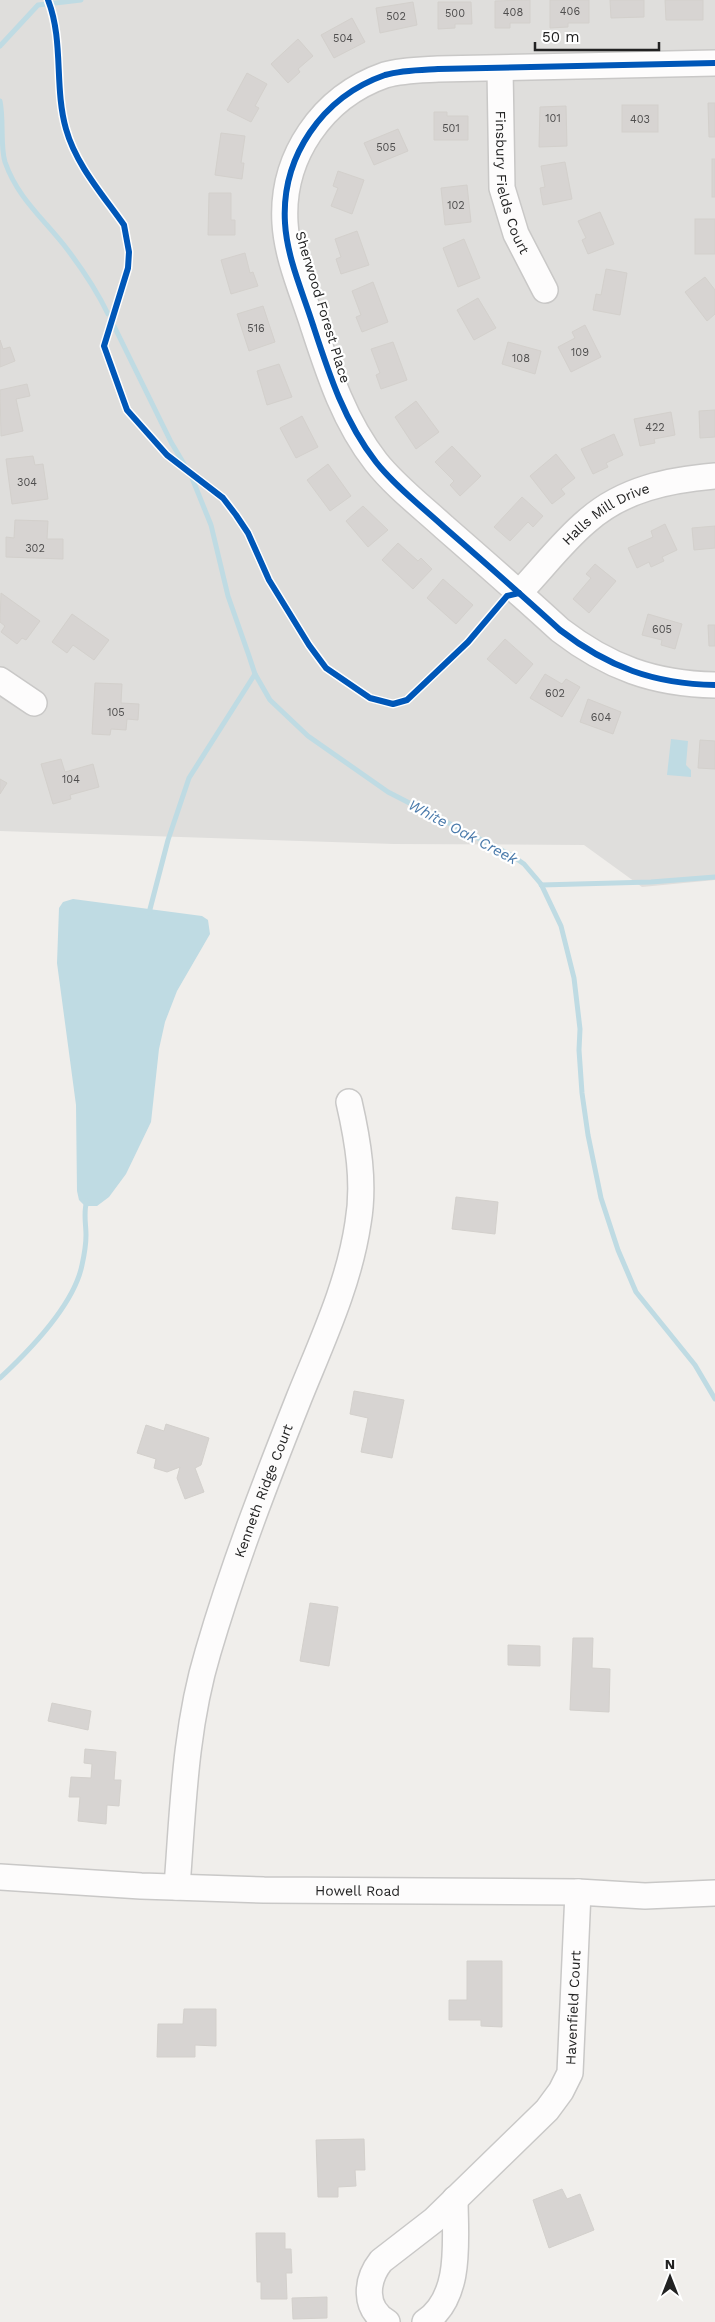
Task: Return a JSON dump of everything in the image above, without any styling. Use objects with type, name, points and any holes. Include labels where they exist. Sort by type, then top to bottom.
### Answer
[{"type":"street","name":"Sherwood Forest Place","points":[[715,63],[409,70],[380,77],[345,96],[325,112],[301,145],[287,186],[285,224],[293,262],[332,383],[342,407],[361,441],[388,476],[560,630],[585,649],[608,662],[660,680],[715,685]]},
{"type":"street","name":"Finsbury Fields Court","points":[[500,68],[502,188],[516,234],[545,290]]},
{"type":"street","name":"Halls Mill Drive","points":[[518,592],[571,535],[606,507],[654,485],[715,476]]},
{"type":"street","points":[[0,680],[34,703]]},
{"type":"street","name":"Kenneth Ridge Court","points":[[177,1887],[188,1756],[197,1693],[207,1653],[271,1470],[329,1322],[352,1252],[359,1222],[361,1194],[356,1131],[350,1102]]},
{"type":"street","name":"Howell Road","points":[[0,1878],[177,1887],[360,1891],[578,1892],[645,1896],[715,1893]]},
{"type":"street","name":"Havenfield Court","points":[[387,2322],[381,2319],[371,2304],[368,2292],[374,2269],[381,2261],[434,2220],[547,2110],[561,2091],[570,2073],[578,1892]]},
{"type":"street","points":[[425,2322],[434,2316],[442,2304],[453,2272],[455,2254],[455,2199]]},
{"type":"shaded area","points":[[0,0],[715,0],[715,880],[642,887],[584,845],[394,844],[0,831]]},
{"type":"water","points":[[671,739],[688,741],[686,765],[691,770],[691,777],[667,775]]},
{"type":"water","points":[[73,899],[202,916],[208,920],[210,934],[177,991],[165,1022],[159,1049],[151,1122],[126,1174],[109,1197],[97,1206],[85,1206],[79,1200],[77,1191],[76,1105],[57,963],[59,908],[63,902]]},
{"type":"building","points":[[530,0],[530,23],[510,23],[510,28],[495,28],[495,1]]},
{"type":"building","points":[[550,0],[589,0],[589,23],[568,23],[568,27],[550,28]]},
{"type":"building","points":[[610,0],[644,0],[644,17],[611,18]]},
{"type":"building","points":[[665,0],[703,0],[703,20],[666,20]]},
{"type":"building","points":[[413,2],[417,25],[380,33],[376,8]]},
{"type":"building","points":[[438,2],[471,2],[472,24],[455,24],[455,28],[438,29]]},
{"type":"building","points":[[352,18],[365,42],[334,58],[321,35]]},
{"type":"building","points":[[298,39],[313,56],[298,69],[300,72],[288,83],[271,64]]},
{"type":"building","points":[[247,73],[267,84],[255,106],[259,108],[251,122],[227,110]]},
{"type":"building","points":[[708,103],[715,103],[715,137],[709,137]]},
{"type":"building","points":[[622,105],[658,105],[658,132],[622,132]]},
{"type":"building","points":[[566,106],[567,146],[539,147],[540,107]]},
{"type":"building","points":[[434,112],[447,112],[447,116],[468,116],[468,140],[434,140]]},
{"type":"building","points":[[398,129],[408,151],[374,165],[364,143]]},
{"type":"building","points":[[221,133],[245,136],[241,163],[244,163],[242,179],[215,175]]},
{"type":"building","points":[[712,159],[715,159],[715,197],[712,197]]},
{"type":"building","points":[[565,162],[572,199],[543,205],[540,188],[545,187],[541,166]]},
{"type":"building","points":[[338,171],[364,180],[352,214],[331,206],[338,188],[333,186]]},
{"type":"building","points":[[467,185],[471,222],[445,225],[441,188]]},
{"type":"building","points":[[209,193],[231,193],[231,220],[235,220],[235,235],[208,235]]},
{"type":"building","points":[[600,212],[614,244],[588,254],[582,240],[586,238],[578,221]]},
{"type":"building","points":[[695,219],[715,219],[715,254],[695,254]]},
{"type":"building","points":[[357,231],[369,265],[341,274],[336,259],[341,257],[335,239]]},
{"type":"building","points":[[464,239],[480,278],[458,287],[443,248]]},
{"type":"building","points":[[245,253],[250,273],[253,272],[258,286],[231,294],[221,260]]},
{"type":"building","points":[[606,269],[627,273],[620,315],[593,310],[596,294],[601,295]]},
{"type":"building","points":[[705,277],[715,290],[715,314],[707,321],[685,292]]},
{"type":"building","points":[[373,282],[388,322],[362,332],[356,317],[361,315],[352,291]]},
{"type":"building","points":[[478,298],[496,328],[474,340],[457,310]]},
{"type":"building","points":[[263,306],[275,342],[249,351],[237,314]]},
{"type":"building","points":[[585,325],[601,357],[571,372],[558,347],[575,338],[572,332]]},
{"type":"building","points":[[0,340],[3,349],[10,347],[15,361],[0,367]]},
{"type":"building","points":[[393,342],[407,380],[381,389],[376,375],[380,373],[371,349]]},
{"type":"building","points":[[508,342],[541,351],[535,374],[502,364]]},
{"type":"building","points":[[279,364],[292,397],[267,405],[257,371]]},
{"type":"building","points":[[27,384],[30,396],[16,399],[23,431],[1,436],[0,390]]},
{"type":"building","points":[[416,401],[439,432],[416,449],[395,417]]},
{"type":"building","points":[[715,410],[715,437],[700,438],[699,411]]},
{"type":"building","points":[[671,412],[675,435],[654,439],[655,443],[640,446],[634,419]]},
{"type":"building","points":[[302,416],[318,447],[296,458],[280,428]]},
{"type":"building","points":[[614,434],[623,455],[606,463],[608,467],[593,474],[581,449]]},
{"type":"building","points":[[452,446],[481,476],[460,496],[450,485],[454,481],[435,462]]},
{"type":"building","points":[[556,454],[575,478],[561,489],[565,494],[552,504],[530,476]]},
{"type":"building","points":[[33,456],[35,465],[43,464],[48,499],[12,504],[6,459]]},
{"type":"building","points":[[328,464],[351,496],[330,511],[307,480]]},
{"type":"building","points":[[522,497],[543,516],[533,527],[528,522],[510,541],[494,527]]},
{"type":"building","points":[[363,506],[388,530],[368,547],[346,521]]},
{"type":"building","points":[[15,520],[48,521],[47,539],[63,539],[63,559],[6,557],[6,537],[14,538]]},
{"type":"building","points":[[665,524],[677,550],[662,557],[664,561],[651,567],[649,562],[637,568],[628,548],[653,537],[651,531]]},
{"type":"building","points":[[715,526],[715,548],[694,550],[692,528]]},
{"type":"building","points":[[398,543],[418,561],[421,558],[432,569],[413,589],[382,560]]},
{"type":"building","points":[[595,564],[616,581],[589,613],[573,599],[591,578],[586,574]]},
{"type":"building","points":[[443,579],[473,605],[456,624],[427,598]]},
{"type":"building","points":[[1,593],[40,621],[26,640],[22,638],[17,644],[1,632],[5,626],[0,622]]},
{"type":"building","points":[[72,614],[109,640],[94,660],[73,645],[67,653],[52,642]]},
{"type":"building","points":[[648,614],[682,624],[675,649],[661,645],[662,640],[642,635]]},
{"type":"building","points":[[708,625],[715,625],[715,646],[709,646]]},
{"type":"building","points":[[505,639],[533,664],[516,684],[487,659]]},
{"type":"building","points":[[545,674],[562,684],[566,679],[580,687],[562,717],[530,698]]},
{"type":"building","points":[[95,683],[122,684],[121,703],[139,704],[138,720],[127,719],[126,730],[111,729],[110,735],[92,734]]},
{"type":"building","points":[[588,699],[621,712],[613,734],[580,722]]},
{"type":"building","points":[[700,740],[715,741],[715,769],[698,768]]},
{"type":"building","points":[[61,759],[65,772],[93,764],[99,787],[70,795],[71,799],[53,804],[41,764]]},
{"type":"building","points":[[0,779],[7,783],[0,794]]},
{"type":"building","points":[[456,1197],[498,1202],[495,1234],[452,1229]]},
{"type":"building","points":[[354,1391],[404,1400],[392,1458],[361,1452],[368,1418],[350,1414]]},
{"type":"building","points":[[166,1424],[209,1438],[201,1465],[195,1468],[204,1492],[185,1499],[177,1478],[180,1467],[167,1472],[154,1468],[156,1459],[137,1453],[146,1425],[164,1431]]},
{"type":"building","points":[[310,1603],[338,1607],[329,1666],[300,1661]]},
{"type":"building","points":[[573,1638],[593,1638],[592,1668],[610,1669],[609,1712],[570,1710]]},
{"type":"building","points":[[508,1645],[540,1646],[540,1666],[508,1665]]},
{"type":"building","points":[[52,1703],[91,1711],[88,1730],[48,1721]]},
{"type":"building","points":[[85,1749],[116,1752],[114,1780],[121,1780],[119,1806],[107,1805],[106,1824],[78,1821],[80,1797],[69,1797],[71,1777],[91,1778],[92,1764],[84,1763]]},
{"type":"building","points":[[467,1961],[502,1961],[502,2027],[481,2026],[481,2020],[449,2020],[449,2000],[467,2000]]},
{"type":"building","points":[[184,2009],[216,2009],[216,2046],[195,2045],[195,2057],[157,2057],[158,2024],[183,2024]]},
{"type":"building","points":[[364,2139],[365,2170],[355,2170],[356,2186],[338,2187],[338,2197],[318,2197],[316,2140]]},
{"type":"building","points":[[562,2189],[567,2199],[580,2194],[594,2230],[549,2248],[533,2200]]},
{"type":"building","points":[[256,2233],[285,2233],[285,2249],[291,2249],[292,2273],[286,2273],[287,2299],[261,2299],[261,2282],[257,2282]]},
{"type":"building","points":[[327,2297],[327,2318],[293,2319],[292,2298]]},
{"type":"waterway","points":[[0,46],[38,5],[81,0]]},
{"type":"waterway","name":"White Oak Creek","points":[[0,101],[4,156],[10,175],[24,198],[79,265],[108,314]]},
{"type":"waterway","name":"White Oak Creek","points":[[113,324],[171,442],[187,469]]},
{"type":"waterway","name":"White Oak Creek","points":[[192,478],[211,525],[228,596],[255,674],[270,700],[308,736],[388,792],[511,855],[524,864],[541,884],[561,926],[574,978],[580,1029],[579,1050],[582,1093],[588,1135],[601,1198],[618,1250],[636,1292],[695,1365],[715,1399]]},
{"type":"waterway","points":[[149,913],[168,840],[189,778],[255,674]]},
{"type":"waterway","points":[[541,885],[651,882],[715,877]]},
{"type":"waterway","points":[[0,1378],[49,1326],[70,1296],[82,1265],[86,1239],[85,1209],[87,1201]]},
{"type":"cycle path","points":[[48,0],[56,32],[60,97],[66,129],[83,167],[124,225],[129,252],[128,268],[104,346],[127,410],[167,455],[223,498],[248,533],[269,580],[309,645],[326,668],[370,698],[393,704],[407,700],[468,642],[507,596],[519,593]]},
{"type":"cycle path","points":[[715,63],[438,69],[404,71],[385,75],[362,85],[342,98],[310,132],[298,153],[290,175],[285,223],[292,262],[338,396],[355,430],[383,471],[408,496],[560,630],[578,643],[614,663],[652,677],[693,684],[715,685]]}]
